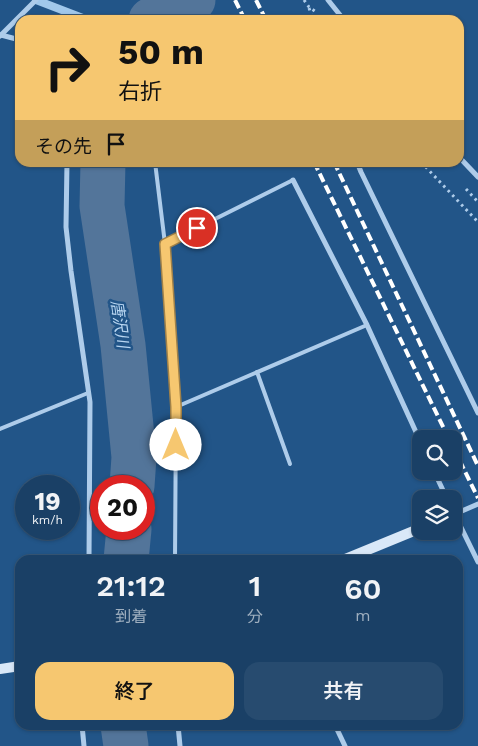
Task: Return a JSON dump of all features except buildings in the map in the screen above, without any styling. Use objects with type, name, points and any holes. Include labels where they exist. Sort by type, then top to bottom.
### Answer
[{"type":"street","points":[[21,15],[36,0]]},
{"type":"street","points":[[328,0],[340,15]]},
{"type":"street","points":[[0,35],[15,20]]},
{"type":"street","points":[[0,35],[15,39]]},
{"type":"street","points":[[464,162],[478,177]]},
{"type":"street","points":[[67,167],[66,227],[90,402],[89,555]]},
{"type":"street","points":[[358,167],[478,412]]},
{"type":"street","points":[[293,180],[366,325],[415,430]]},
{"type":"street","points":[[462,511],[478,504]]},
{"type":"street","points":[[462,530],[478,562]]},
{"type":"street","points":[[355,555],[412,532]]},
{"type":"street","points":[[0,669],[15,667]]},
{"type":"street","points":[[82,730],[84,746]]},
{"type":"street","points":[[178,730],[180,746]]},
{"type":"street","points":[[337,730],[345,746]]},
{"type":"lane","points":[[156,167],[165,244],[176,407],[175,555]]},
{"type":"lane","points":[[165,244],[293,180]]},
{"type":"lane","points":[[176,407],[366,325]]},
{"type":"lane","points":[[258,372],[290,464]]},
{"type":"lane","points":[[0,429],[88,394]]},
{"type":"path","points":[[304,0],[311,15]]},
{"type":"path","points":[[427,167],[478,222]]},
{"type":"waterway","points":[[36,0],[75,15]]},
{"type":"waterway","name":"唐沢川","points":[[162,15],[193,0]]},
{"type":"waterway","name":"唐沢川","points":[[103,167],[102,206],[123,345],[134,457],[133,475]]},
{"type":"waterway","name":"唐沢川","points":[[126,555],[128,540]]},
{"type":"waterway","name":"唐沢川","points":[[124,730],[126,746]]},
{"type":"railway","points":[[235,0],[242,15]]},
{"type":"railway","points":[[256,0],[264,15]]},
{"type":"railway","points":[[316,167],[445,430]]},
{"type":"railway","points":[[336,167],[478,466]]},
{"type":"railway","points":[[462,465],[478,498]]},
{"type":"route","points":[[176,445],[176,407],[165,244],[197,228]]}]
